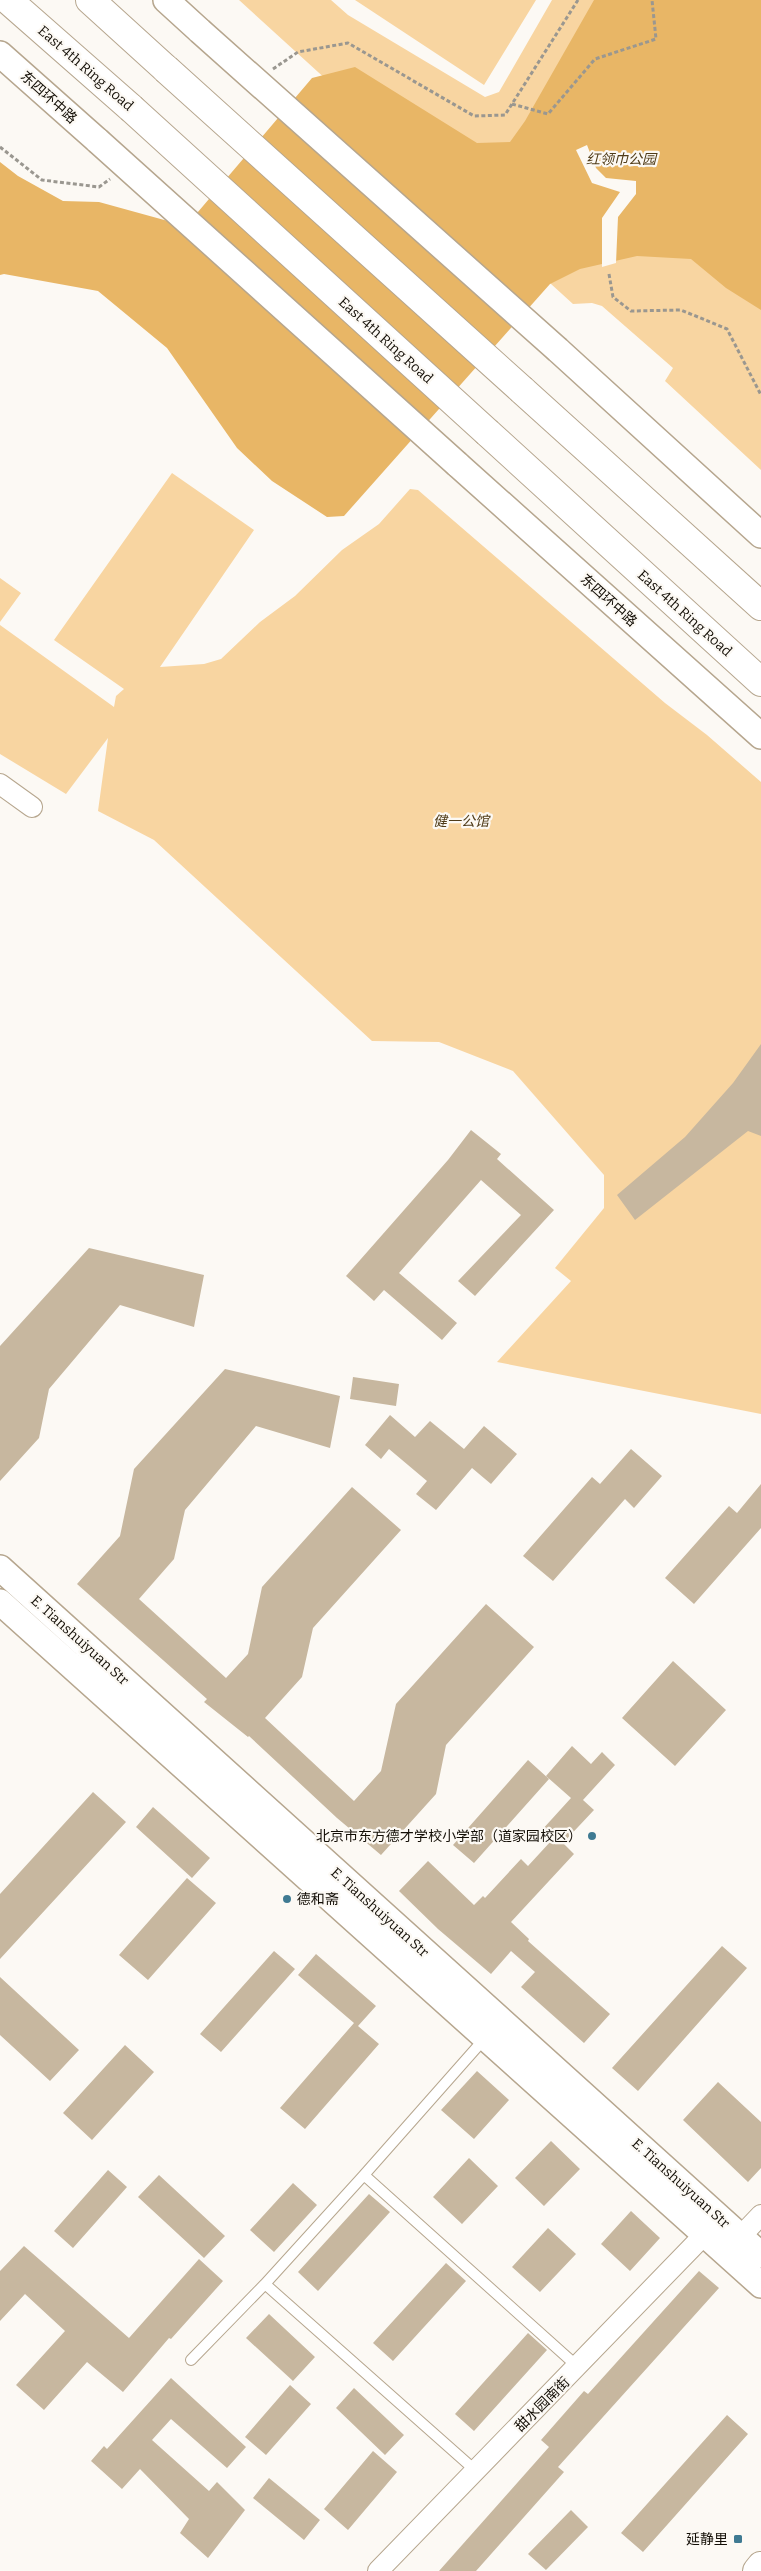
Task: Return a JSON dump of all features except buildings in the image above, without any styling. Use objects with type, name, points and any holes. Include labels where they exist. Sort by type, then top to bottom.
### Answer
[{"type":"main road","name":"East 4th Ring Road","points":[[8,0],[131,108],[761,682]]},
{"type":"main road","points":[[90,0],[761,606]]},
{"type":"main road","points":[[757,2571],[761,2566]]},
{"type":"street","points":[[166,0],[558,350],[761,535]]},
{"type":"street","name":"东四环中路","points":[[0,54],[761,736]]},
{"type":"street","points":[[0,784],[32,807]]},
{"type":"street","name":"E. Tianshuiyuan Str","points":[[0,1568],[761,2255]]},
{"type":"street","name":"E. Tianshuiyuan Str","points":[[0,1602],[761,2286]]},
{"type":"street","points":[[740,2237],[761,2215]]},
{"type":"street","name":"甜水园南街","points":[[378,2571],[704,2235]]},
{"type":"lane","points":[[191,2360],[266,2284],[486,2037]]},
{"type":"lane","points":[[364,2175],[578,2367]]},
{"type":"lane","points":[[266,2284],[476,2471]]},
{"type":"path","points":[[512,104],[548,114],[595,59],[656,39],[652,0]]},
{"type":"path","points":[[609,274],[613,297],[631,311],[681,310],[727,329],[761,394]]},
{"type":"green space","name":"红领巾公园","points":[[239,0],[331,0],[348,15],[485,97],[499,92],[552,0],[761,0],[761,470],[665,381],[673,368],[602,306],[592,303],[573,304]]},
{"type":"green space","points":[[355,0],[536,0],[484,85]]},
{"type":"green space","name":"健一公馆","points":[[172,473],[254,530],[160,667],[204,664],[221,659],[260,622],[295,596],[342,550],[379,524],[410,489],[418,490],[665,703],[707,735],[761,782],[761,1414],[497,1362],[571,1281],[555,1268],[604,1208],[604,1175],[513,1071],[439,1042],[372,1041],[154,840],[98,811],[108,738],[66,794],[0,754],[0,625],[114,707],[116,696],[124,689],[54,640]]},
{"type":"green space","points":[[0,578],[21,593],[0,622]]},
{"type":"shaded area","points":[[594,0],[761,0],[761,310],[726,288],[691,259],[637,256],[580,269],[550,284],[344,516],[327,517],[272,481],[237,448],[167,348],[98,291],[4,274],[0,275],[0,162],[18,176],[63,201],[99,202],[186,226],[312,78],[355,67],[477,143],[510,142],[525,121]]},
{"type":"pier","points":[[587,145],[596,168],[606,178],[636,181],[636,194],[618,217],[616,263],[602,267],[602,218],[620,192],[592,183],[576,150]]},
{"type":"place","name":"北京市东方德才学校小学部（道家园校区）","points":[[592,1836]]},
{"type":"place","name":"德和斋","points":[[287,1899]]},
{"type":"place","name":"延静里","points":[[738,2539]]}]
